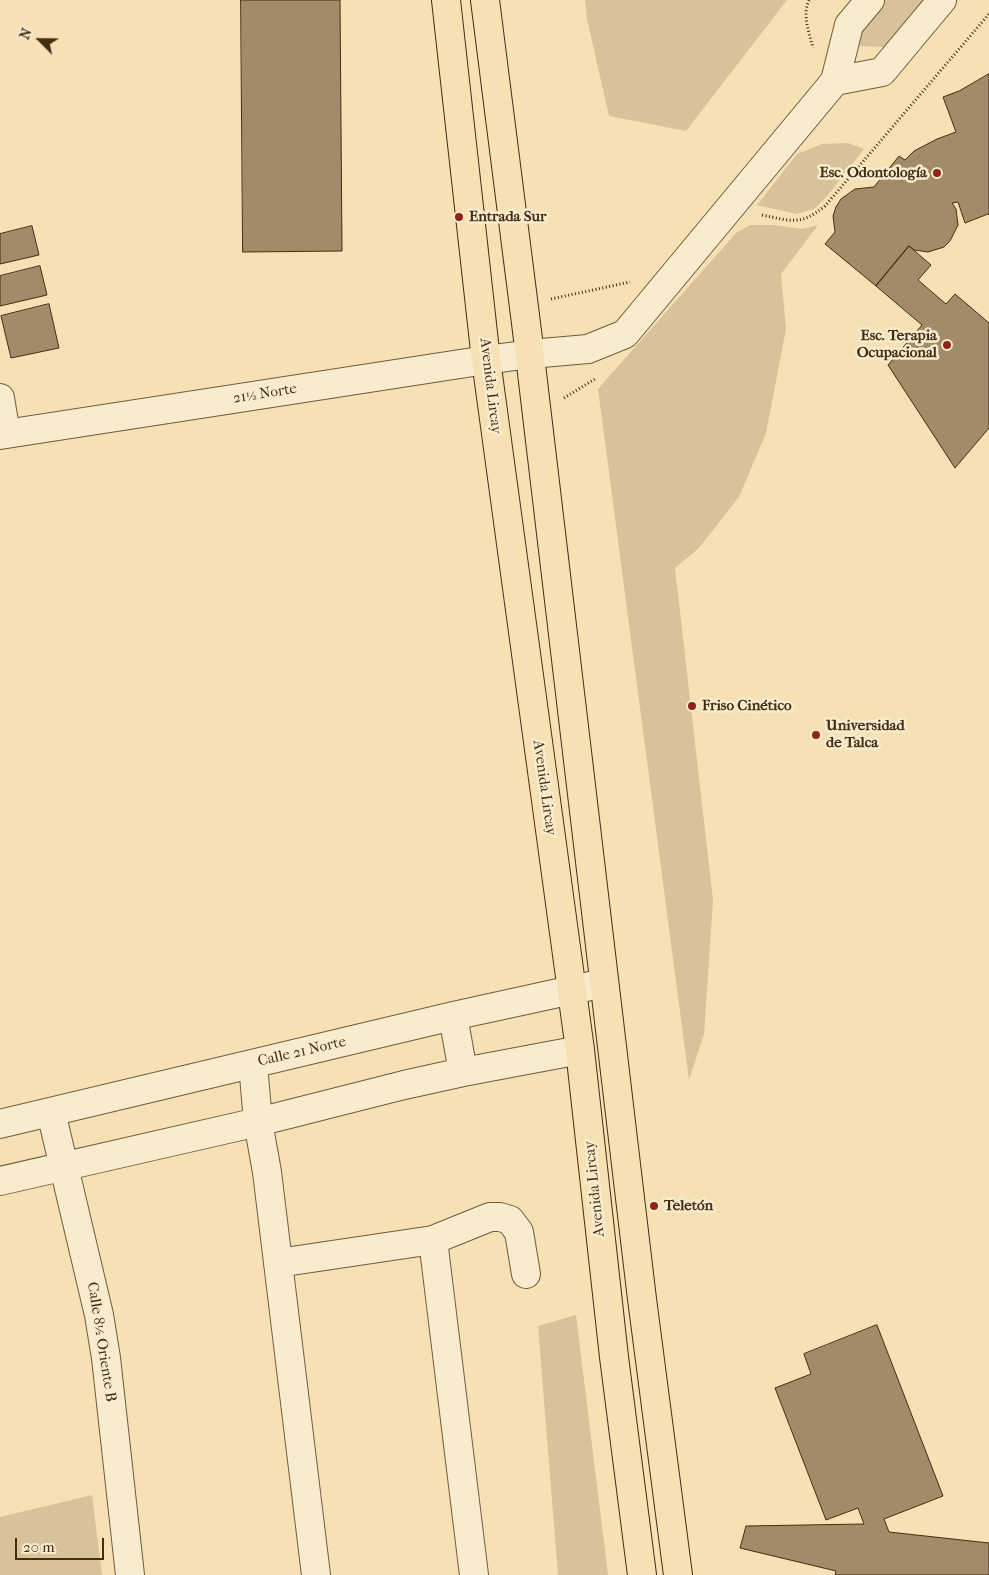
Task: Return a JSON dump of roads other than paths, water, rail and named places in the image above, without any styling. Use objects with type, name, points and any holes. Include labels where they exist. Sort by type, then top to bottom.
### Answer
[{"type":"main road","name":"Avenida Lircay","points":[[446,0],[486,360],[580,1050],[614,1357],[642,1575]]},
{"type":"main road","points":[[485,0],[530,354],[640,1279],[678,1575]]},
{"type":"street","points":[[870,0],[849,25],[835,81],[882,72],[942,0]]},
{"type":"street","name":"21½ Norte","points":[[3,434],[486,360],[588,349],[625,334],[835,81]]},
{"type":"street","points":[[0,398],[3,434]]},
{"type":"street","name":"Calle 21 Norte","points":[[0,1124],[604,982]]},
{"type":"street","points":[[453,1016],[463,1072]]},
{"type":"street","points":[[0,1181],[258,1122],[404,1085],[580,1050]]},
{"type":"street","points":[[253,1064],[258,1122],[267,1172],[316,1575]]},
{"type":"street","name":"Calle 8½ Oriente B","points":[[51,1112],[99,1315],[106,1358],[130,1575]]},
{"type":"street","points":[[278,1264],[432,1240],[490,1216],[510,1220],[520,1232],[526,1274]]},
{"type":"street","points":[[432,1240],[474,1575]]},
{"type":"place","name":"Esc. Odontología","points":[[937,173]]},
{"type":"place","name":"Entrada Sur","points":[[459,217]]},
{"type":"place","name":"Esc. Terapia Ocupacional","points":[[947,345]]},
{"type":"place","name":"Friso Cinético","points":[[692,706]]},
{"type":"place","name":"Universidad de Talca","points":[[816,735]]},
{"type":"place","name":"Teletón","points":[[654,1206]]}]
